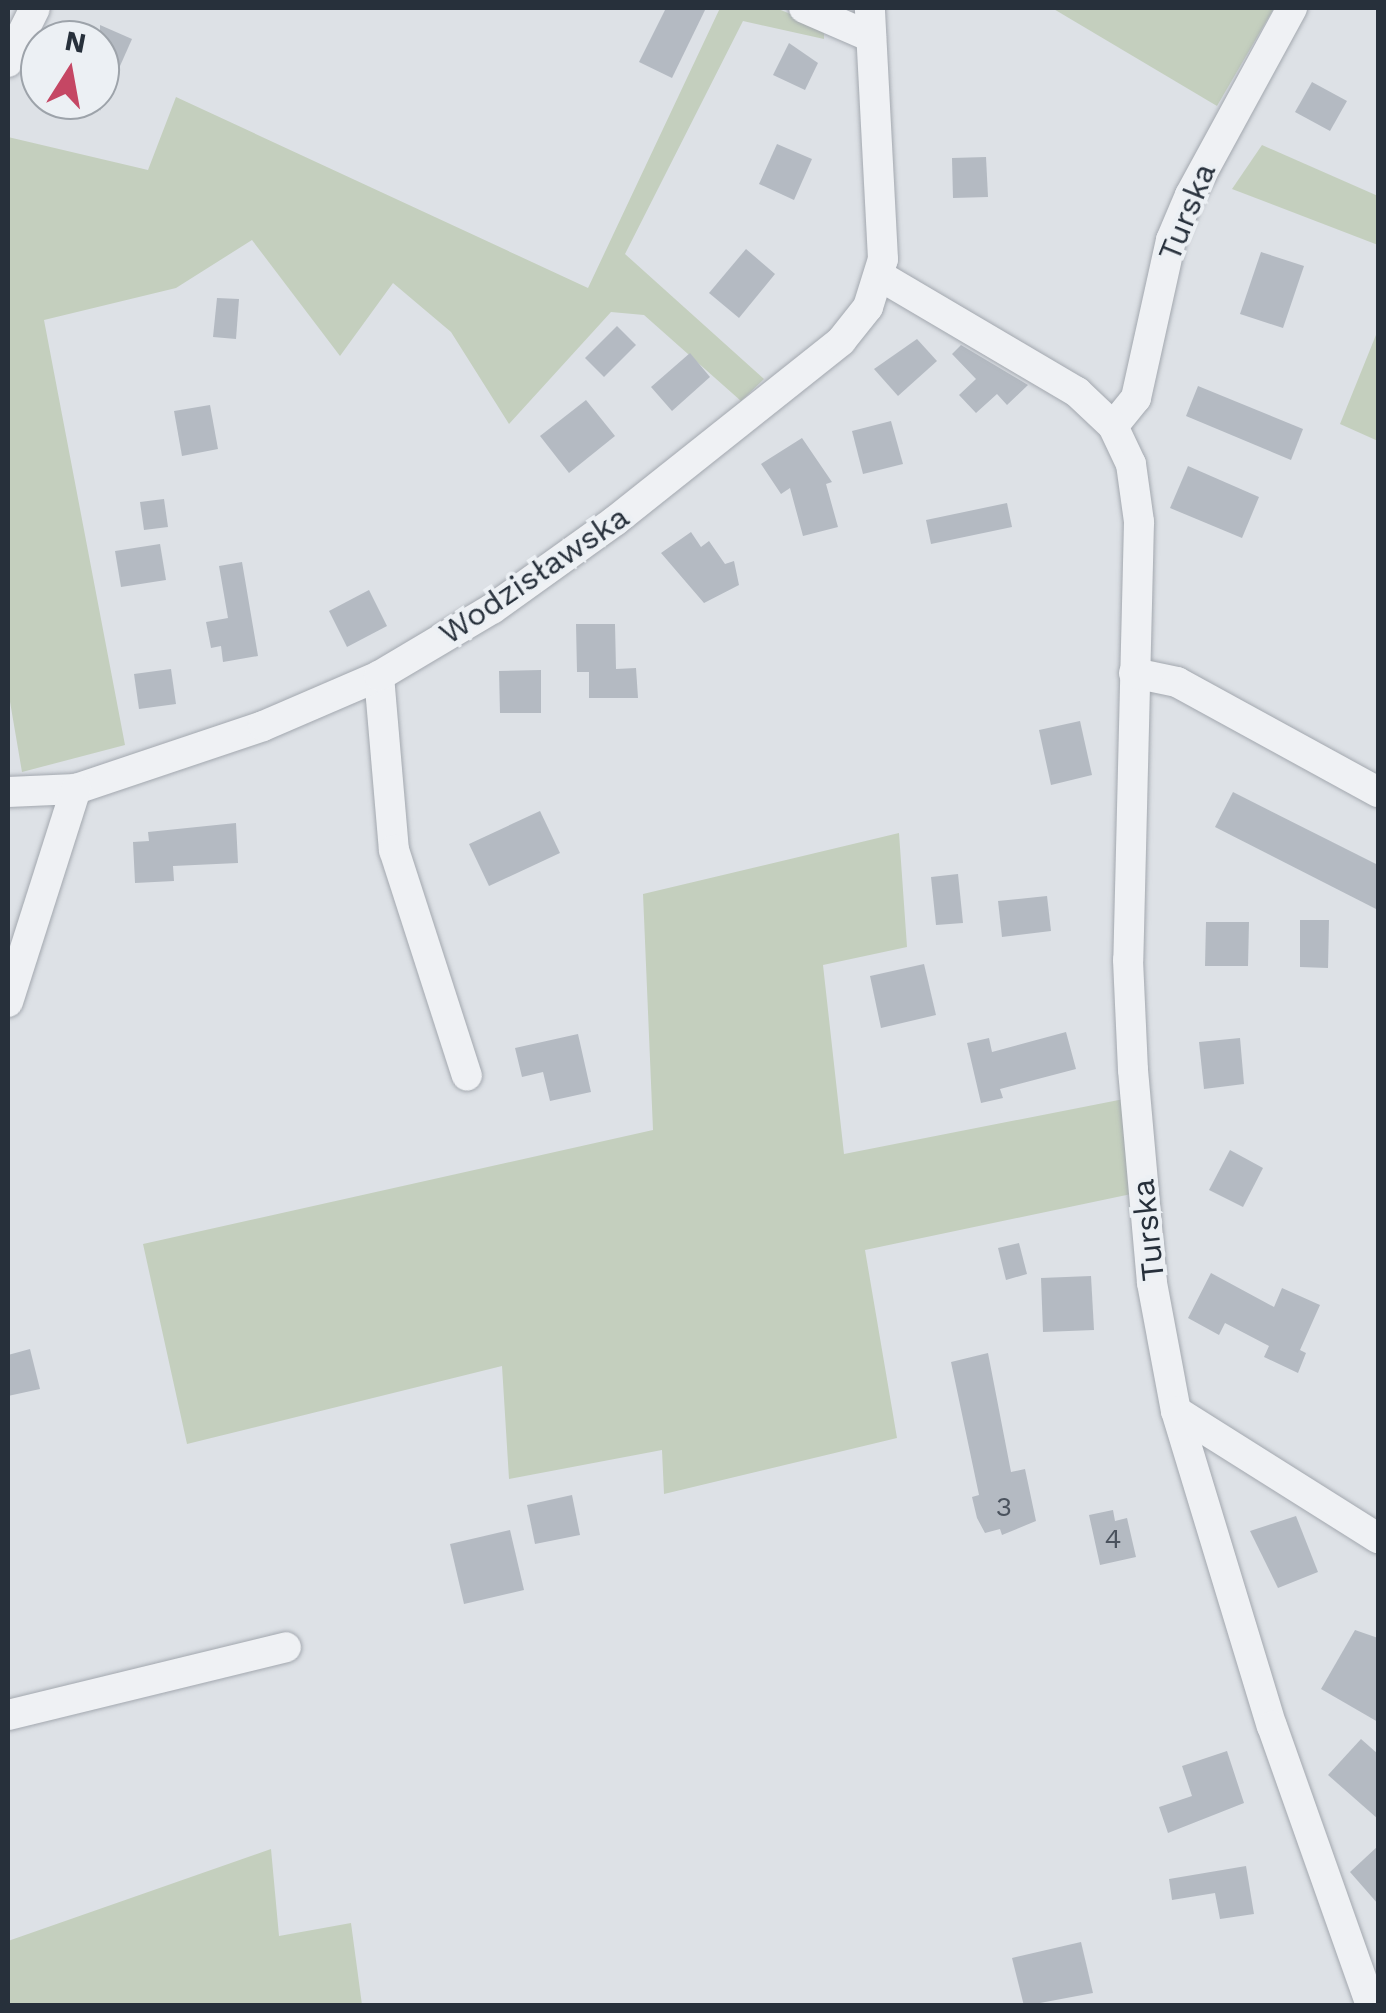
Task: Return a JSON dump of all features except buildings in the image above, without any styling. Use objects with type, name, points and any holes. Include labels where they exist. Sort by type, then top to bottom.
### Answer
[{"type":"street","points":[[8,62],[35,8]]},
{"type":"street","points":[[804,8],[870,22]]},
{"type":"street","name":"Turska","points":[[1113,426],[1136,398],[1170,240],[1190,195],[1292,8]]},
{"type":"street","name":"Wodzisławska","points":[[8,792],[76,789],[264,726],[379,676],[492,608],[615,521],[841,342],[868,307],[880,276],[884,216],[870,22]]},
{"type":"street","name":"Turska","points":[[880,276],[1077,392],[1113,426],[1138,500],[1133,1070],[1152,1283],[1176,1411],[1272,1726],[1371,2006]]},
{"type":"street","points":[[1134,674],[1177,682],[1378,792]]},
{"type":"street","points":[[379,676],[394,850],[467,1076]]},
{"type":"street","points":[[8,1002],[76,789]]},
{"type":"street","points":[[1176,1411],[1378,1538]]},
{"type":"street","points":[[8,1715],[286,1647]]},
{"type":"green space","points":[[720,8],[776,8],[824,28],[824,39],[743,21],[625,254],[764,379],[741,401],[644,315],[611,312],[509,424],[451,332],[393,283],[340,356],[252,240],[176,288],[44,320],[125,745],[22,772],[8,690],[8,137],[148,170],[176,97],[588,288]]},
{"type":"green space","points":[[1052,8],[1274,8],[1217,106]]},
{"type":"green space","points":[[1262,145],[1378,196],[1378,245],[1232,189]]},
{"type":"green space","points":[[1378,330],[1378,441],[1340,424]]},
{"type":"green space","points":[[899,833],[907,947],[823,965],[844,1154],[1129,1098],[1136,1193],[865,1250],[897,1438],[664,1494],[662,1450],[509,1479],[502,1366],[187,1444],[143,1244],[653,1130],[643,894]]},
{"type":"green space","points":[[271,1849],[279,1936],[351,1923],[362,2005],[8,2005],[8,1941]]}]
